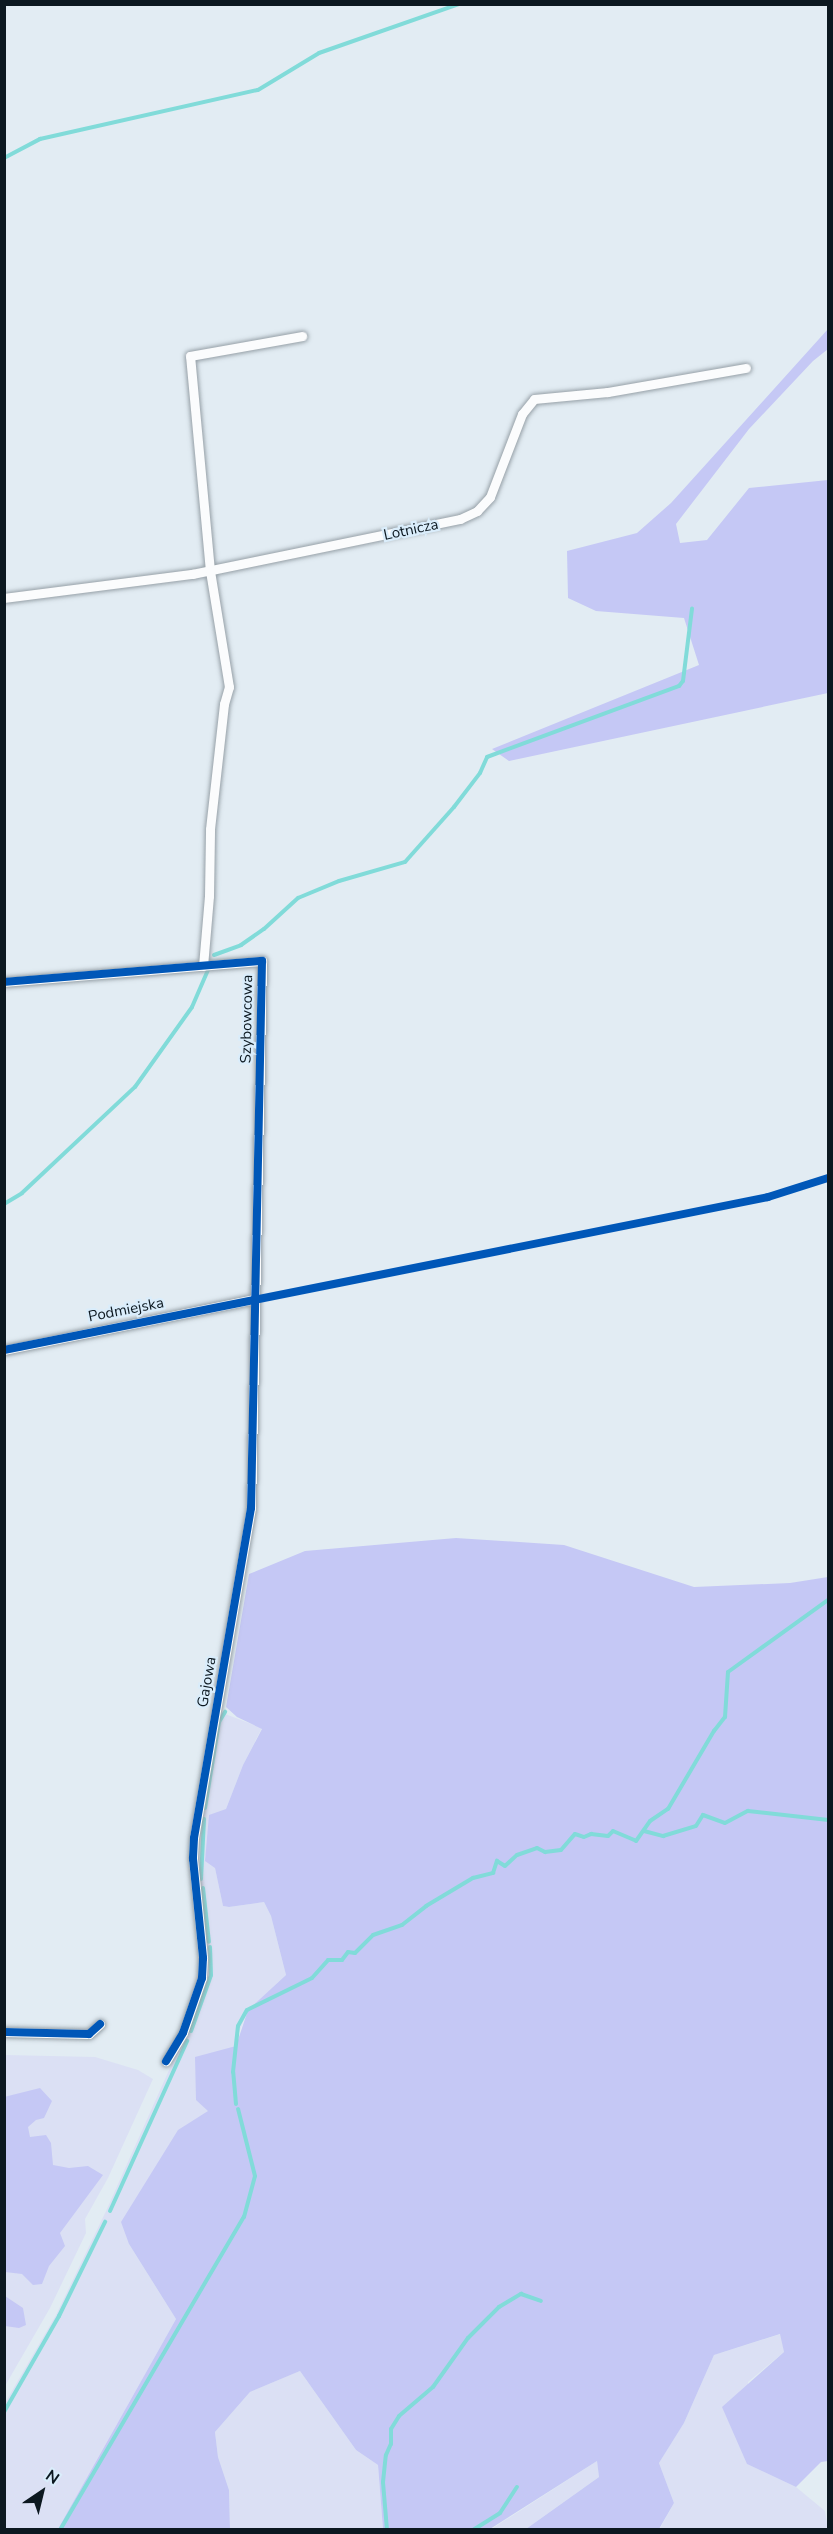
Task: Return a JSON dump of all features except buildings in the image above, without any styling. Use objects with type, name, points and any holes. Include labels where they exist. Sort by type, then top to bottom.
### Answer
[{"type":"street","points":[[203,966],[209,896],[210,829],[224,704],[229,687],[210,571],[190,356],[302,336]]},
{"type":"street","name":"Lotnicza","points":[[4,598],[210,571],[460,519],[477,511],[490,497],[522,414],[534,399],[608,392],[746,368]]},
{"type":"street","name":"Szybowcowa","points":[[4,982],[262,961],[254,1299]]},
{"type":"street","name":"Podmiejska","points":[[4,1350],[254,1299]]},
{"type":"street","name":"Gajowa","points":[[166,2061],[183,2033],[202,1978],[203,1958],[193,1859],[194,1838],[249,1525],[254,1299]]},
{"type":"street","points":[[4,2032],[89,2034],[100,2024]]},
{"type":"shaded area","points":[[828,329],[828,349],[813,361],[749,429],[676,524],[680,543],[707,540],[749,488],[828,480],[828,693],[509,761],[492,749],[699,665],[684,618],[596,611],[568,598],[567,551],[637,533],[671,503]]},
{"type":"shaded area","points":[[456,1538],[564,1545],[694,1587],[790,1583],[828,1577],[828,2461],[821,2462],[796,2487],[747,2464],[722,2407],[784,2352],[780,2334],[714,2355],[684,2423],[659,2463],[674,2503],[659,2529],[526,2529],[599,2477],[597,2461],[490,2529],[383,2529],[378,2465],[356,2450],[300,2371],[250,2392],[215,2432],[218,2457],[229,2490],[230,2529],[58,2529],[176,2319],[129,2244],[121,2222],[178,2130],[208,2111],[196,2100],[195,2057],[236,2046],[248,2010],[286,1975],[271,1916],[264,1902],[223,1906],[215,1868],[205,1861],[209,1815],[226,1809],[243,1765],[262,1729],[237,1717],[226,1707],[249,1574],[305,1551]]},
{"type":"shaded area","points":[[220,1712],[262,1728],[243,1765],[226,1809],[215,1868],[223,1906],[264,1902],[271,1916],[286,1975],[248,2010],[208,2111],[129,2244],[176,2319],[58,2529],[5,2530],[5,2403],[56,2315],[106,2211],[199,2003],[206,1976],[207,1952],[199,1885],[201,1819]]},
{"type":"shaded area","points":[[5,2055],[95,2057],[138,2070],[153,2079],[108,2178],[85,2219],[86,2233],[50,2308],[5,2386]]},
{"type":"shaded area","points":[[40,2088],[52,2101],[44,2118],[36,2120],[28,2127],[30,2137],[46,2135],[51,2143],[53,2165],[69,2168],[88,2166],[103,2175],[60,2233],[65,2246],[49,2266],[42,2284],[33,2285],[22,2274],[5,2272],[4,2097]]},
{"type":"shaded area","points":[[5,2296],[23,2308],[26,2325],[19,2328],[5,2326]]},
{"type":"shaded area","points":[[781,2334],[784,2352],[748,2382],[747,2464],[796,2487],[825,2511],[828,2529],[659,2530],[674,2503],[659,2463],[684,2423],[714,2355]]},
{"type":"shaded area","points":[[300,2371],[356,2450],[378,2465],[383,2529],[230,2529],[229,2490],[218,2457],[215,2432],[250,2392]]},
{"type":"shaded area","points":[[597,2461],[599,2477],[526,2529],[490,2530]]},
{"type":"waterway","points":[[4,158],[40,139],[258,90],[319,53],[459,4]]},
{"type":"waterway","points":[[214,955],[241,945],[264,929],[298,898],[339,881],[405,862],[454,807],[480,773],[487,757],[679,686],[683,681],[692,609]]},
{"type":"waterway","points":[[4,1204],[22,1193],[135,1087],[192,1007],[208,970]]},
{"type":"waterway","points":[[236,2104],[233,2072],[238,2026],[247,2010],[312,1978],[328,1960],[342,1960],[348,1952],[355,1953],[373,1935],[402,1925],[426,1906],[473,1878],[493,1873],[497,1861],[505,1866],[517,1855],[537,1848],[545,1852],[561,1850],[575,1834],[584,1837],[591,1834],[608,1836],[613,1831],[636,1841],[650,1821],[668,1809],[714,1731],[725,1717],[728,1672],[828,1600]]},
{"type":"waterway","points":[[205,1808],[219,1722],[225,1712]]},
{"type":"waterway","points":[[644,1831],[663,1836],[696,1826],[703,1815],[725,1823],[748,1811],[828,1820]]},
{"type":"waterway","points":[[201,1879],[204,1819]]},
{"type":"waterway","points":[[203,1888],[209,1942]]},
{"type":"waterway","points":[[191,2031],[211,1975],[210,1947]]},
{"type":"waterway","points":[[110,2211],[187,2041]]},
{"type":"waterway","points":[[60,2530],[244,2217],[255,2176],[238,2109]]},
{"type":"waterway","points":[[4,2412],[59,2316],[105,2222]]},
{"type":"waterway","points":[[387,2530],[383,2482],[386,2455],[391,2444],[391,2429],[399,2416],[433,2387],[468,2338],[499,2307],[521,2294],[541,2301]]},
{"type":"waterway","points":[[473,2530],[500,2513],[517,2487]]},
{"type":"cycle path","points":[[4,982],[262,961],[251,1508],[194,1838],[193,1859],[203,1958],[202,1978],[183,2033],[166,2061]]},
{"type":"cycle path","points":[[4,1350],[768,1197],[828,1178]]},
{"type":"cycle path","points":[[4,2032],[89,2034],[100,2024]]}]
